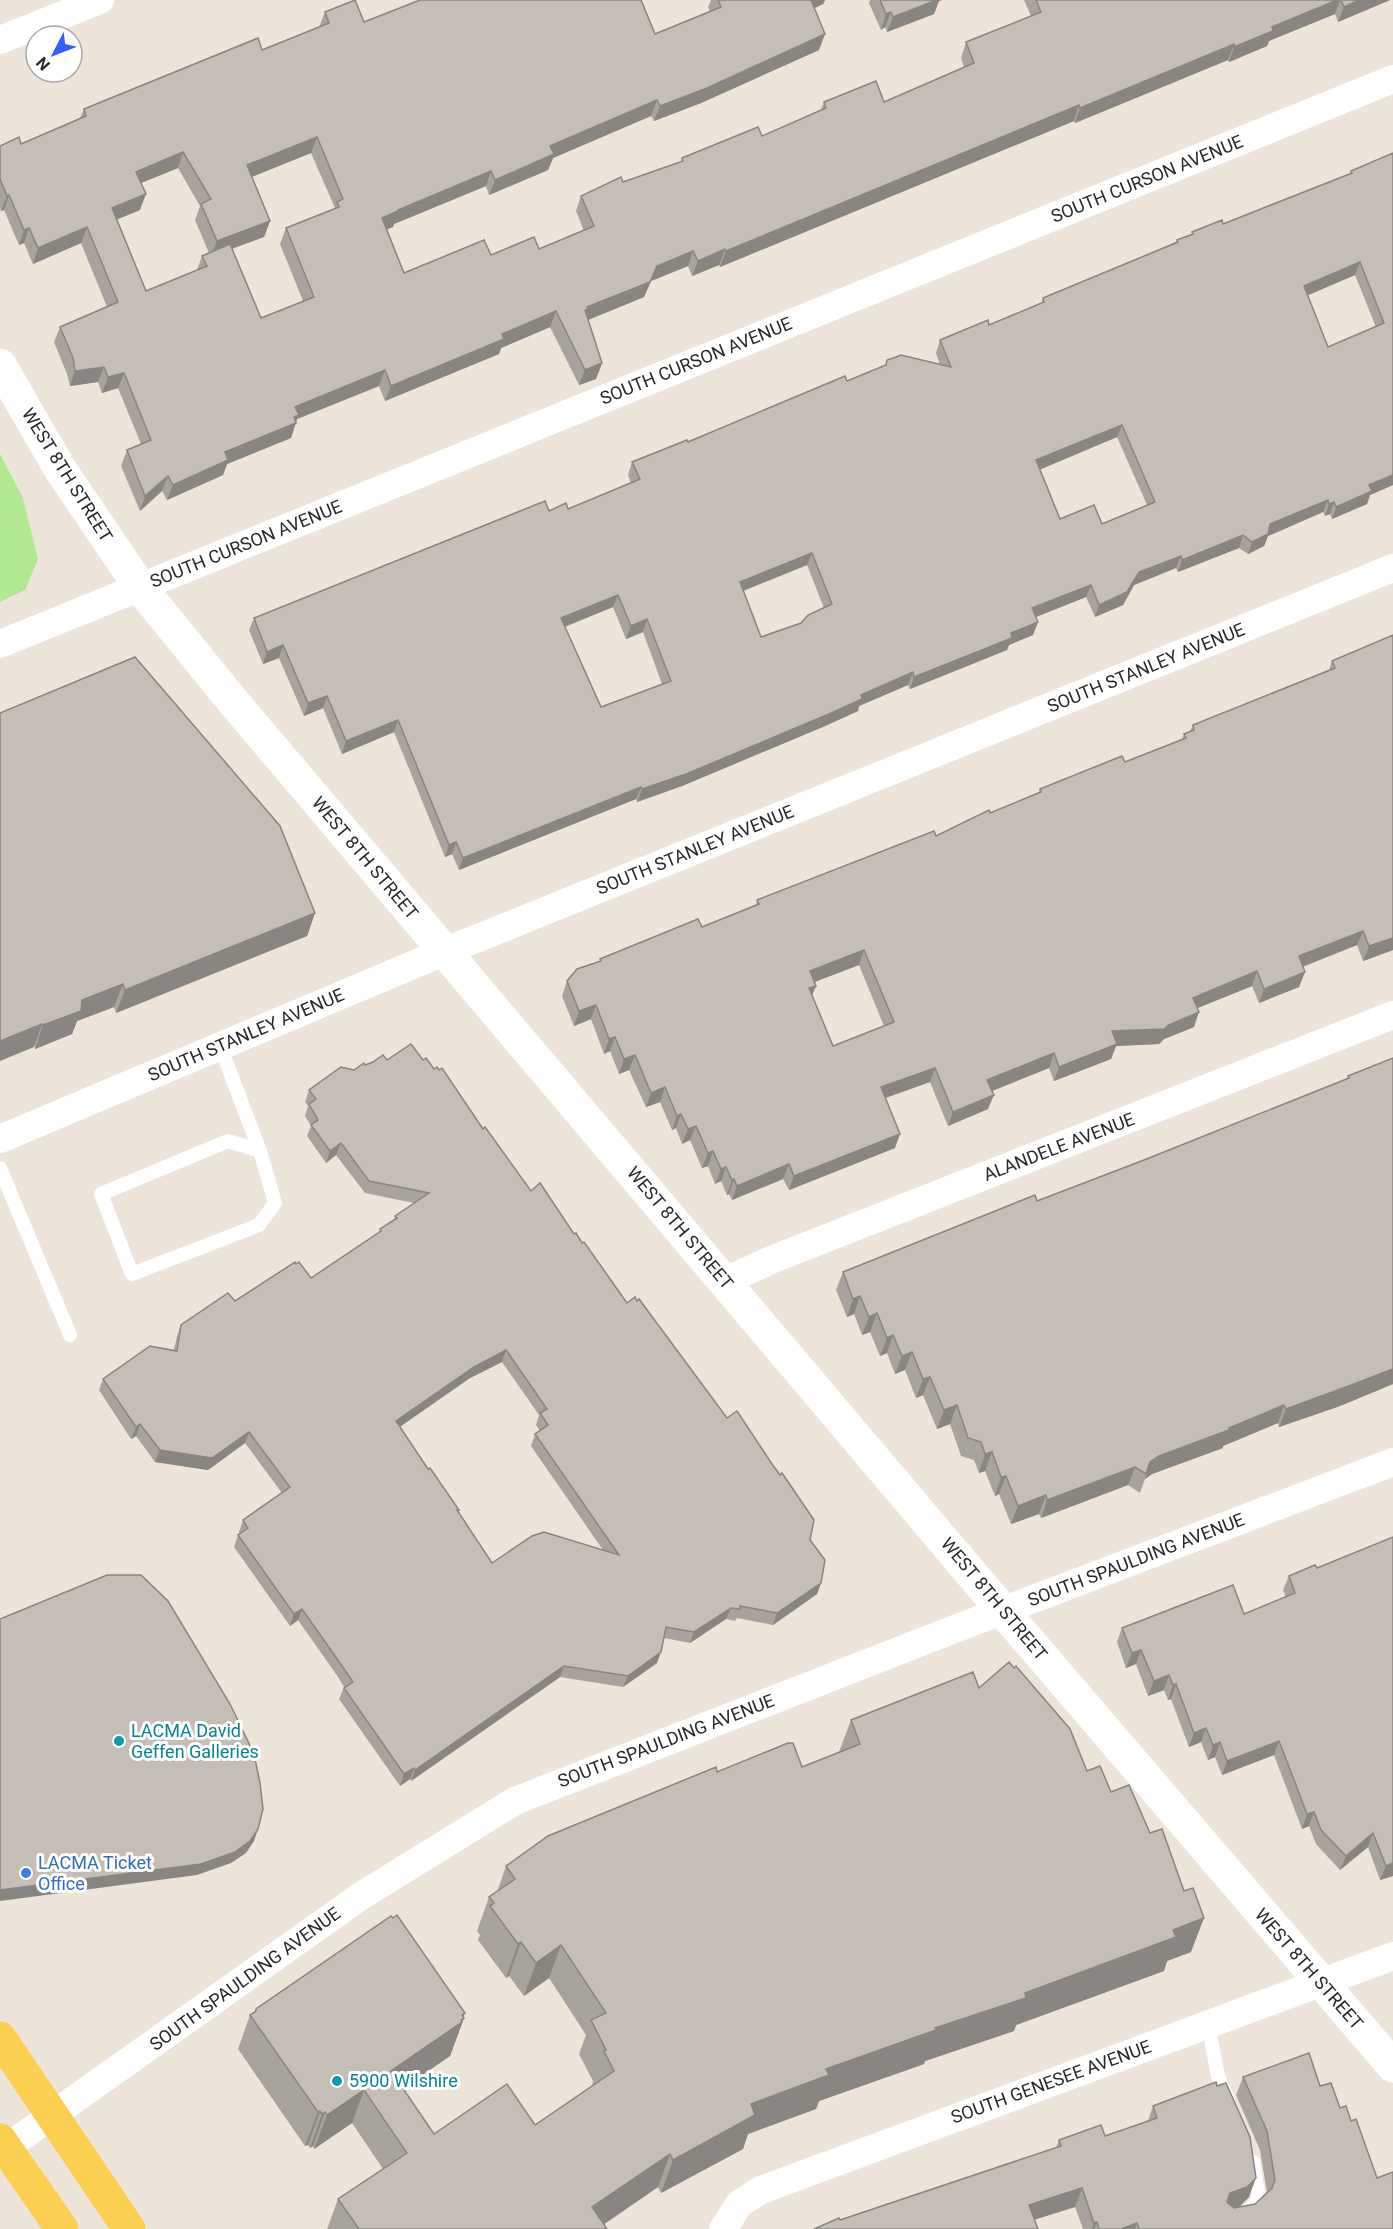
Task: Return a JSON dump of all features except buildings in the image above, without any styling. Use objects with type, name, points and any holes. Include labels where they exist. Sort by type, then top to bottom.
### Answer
[{"type":"main road","points":[[0,2038],[129,2229]]},
{"type":"main road","points":[[3,2144],[62,2229]]},
{"type":"street","points":[[0,40],[100,0]]},
{"type":"street","name":"SOUTH CURSON AVENUE","points":[[0,644],[1393,79]]},
{"type":"street","name":"WEST 8TH STREET","points":[[0,366],[60,469],[140,587],[231,699],[1003,1611],[1393,2066]]},
{"type":"street","name":"SOUTH STANLEY AVENUE","points":[[0,1139],[446,951],[1393,568]]},
{"type":"street","name":"ALANDELE AVENUE","points":[[726,1281],[771,1260],[1393,1015]]},
{"type":"street","name":"SOUTH SPAULDING AVENUE","points":[[3,2144],[53,2115],[107,2078],[361,1896],[515,1801],[1393,1462]]},
{"type":"street","name":"SOUTH GENESEE AVENUE","points":[[723,2229],[739,2204],[761,2190],[1393,1956]]},
{"type":"lane","points":[[220,1046],[260,1150],[275,1203],[259,1225],[132,1274],[101,1194],[228,1141],[260,1150]]},
{"type":"lane","points":[[0,1168],[70,1335]]},
{"type":"lane","points":[[1208,2024],[1218,2076],[1235,2115]]},
{"type":"lane","points":[[1237,2216],[1245,2214],[1259,2200],[1252,2153]]},
{"type":"green space","points":[[0,454],[23,498],[38,559],[25,590],[0,602]]},
{"type":"place","name":"LACMA David Geffen Galleries","points":[[119,1741]]},
{"type":"place","name":"LACMA Ticket Office","points":[[26,1873]]},
{"type":"place","name":"5900 Wilshire","points":[[337,2081]]}]
